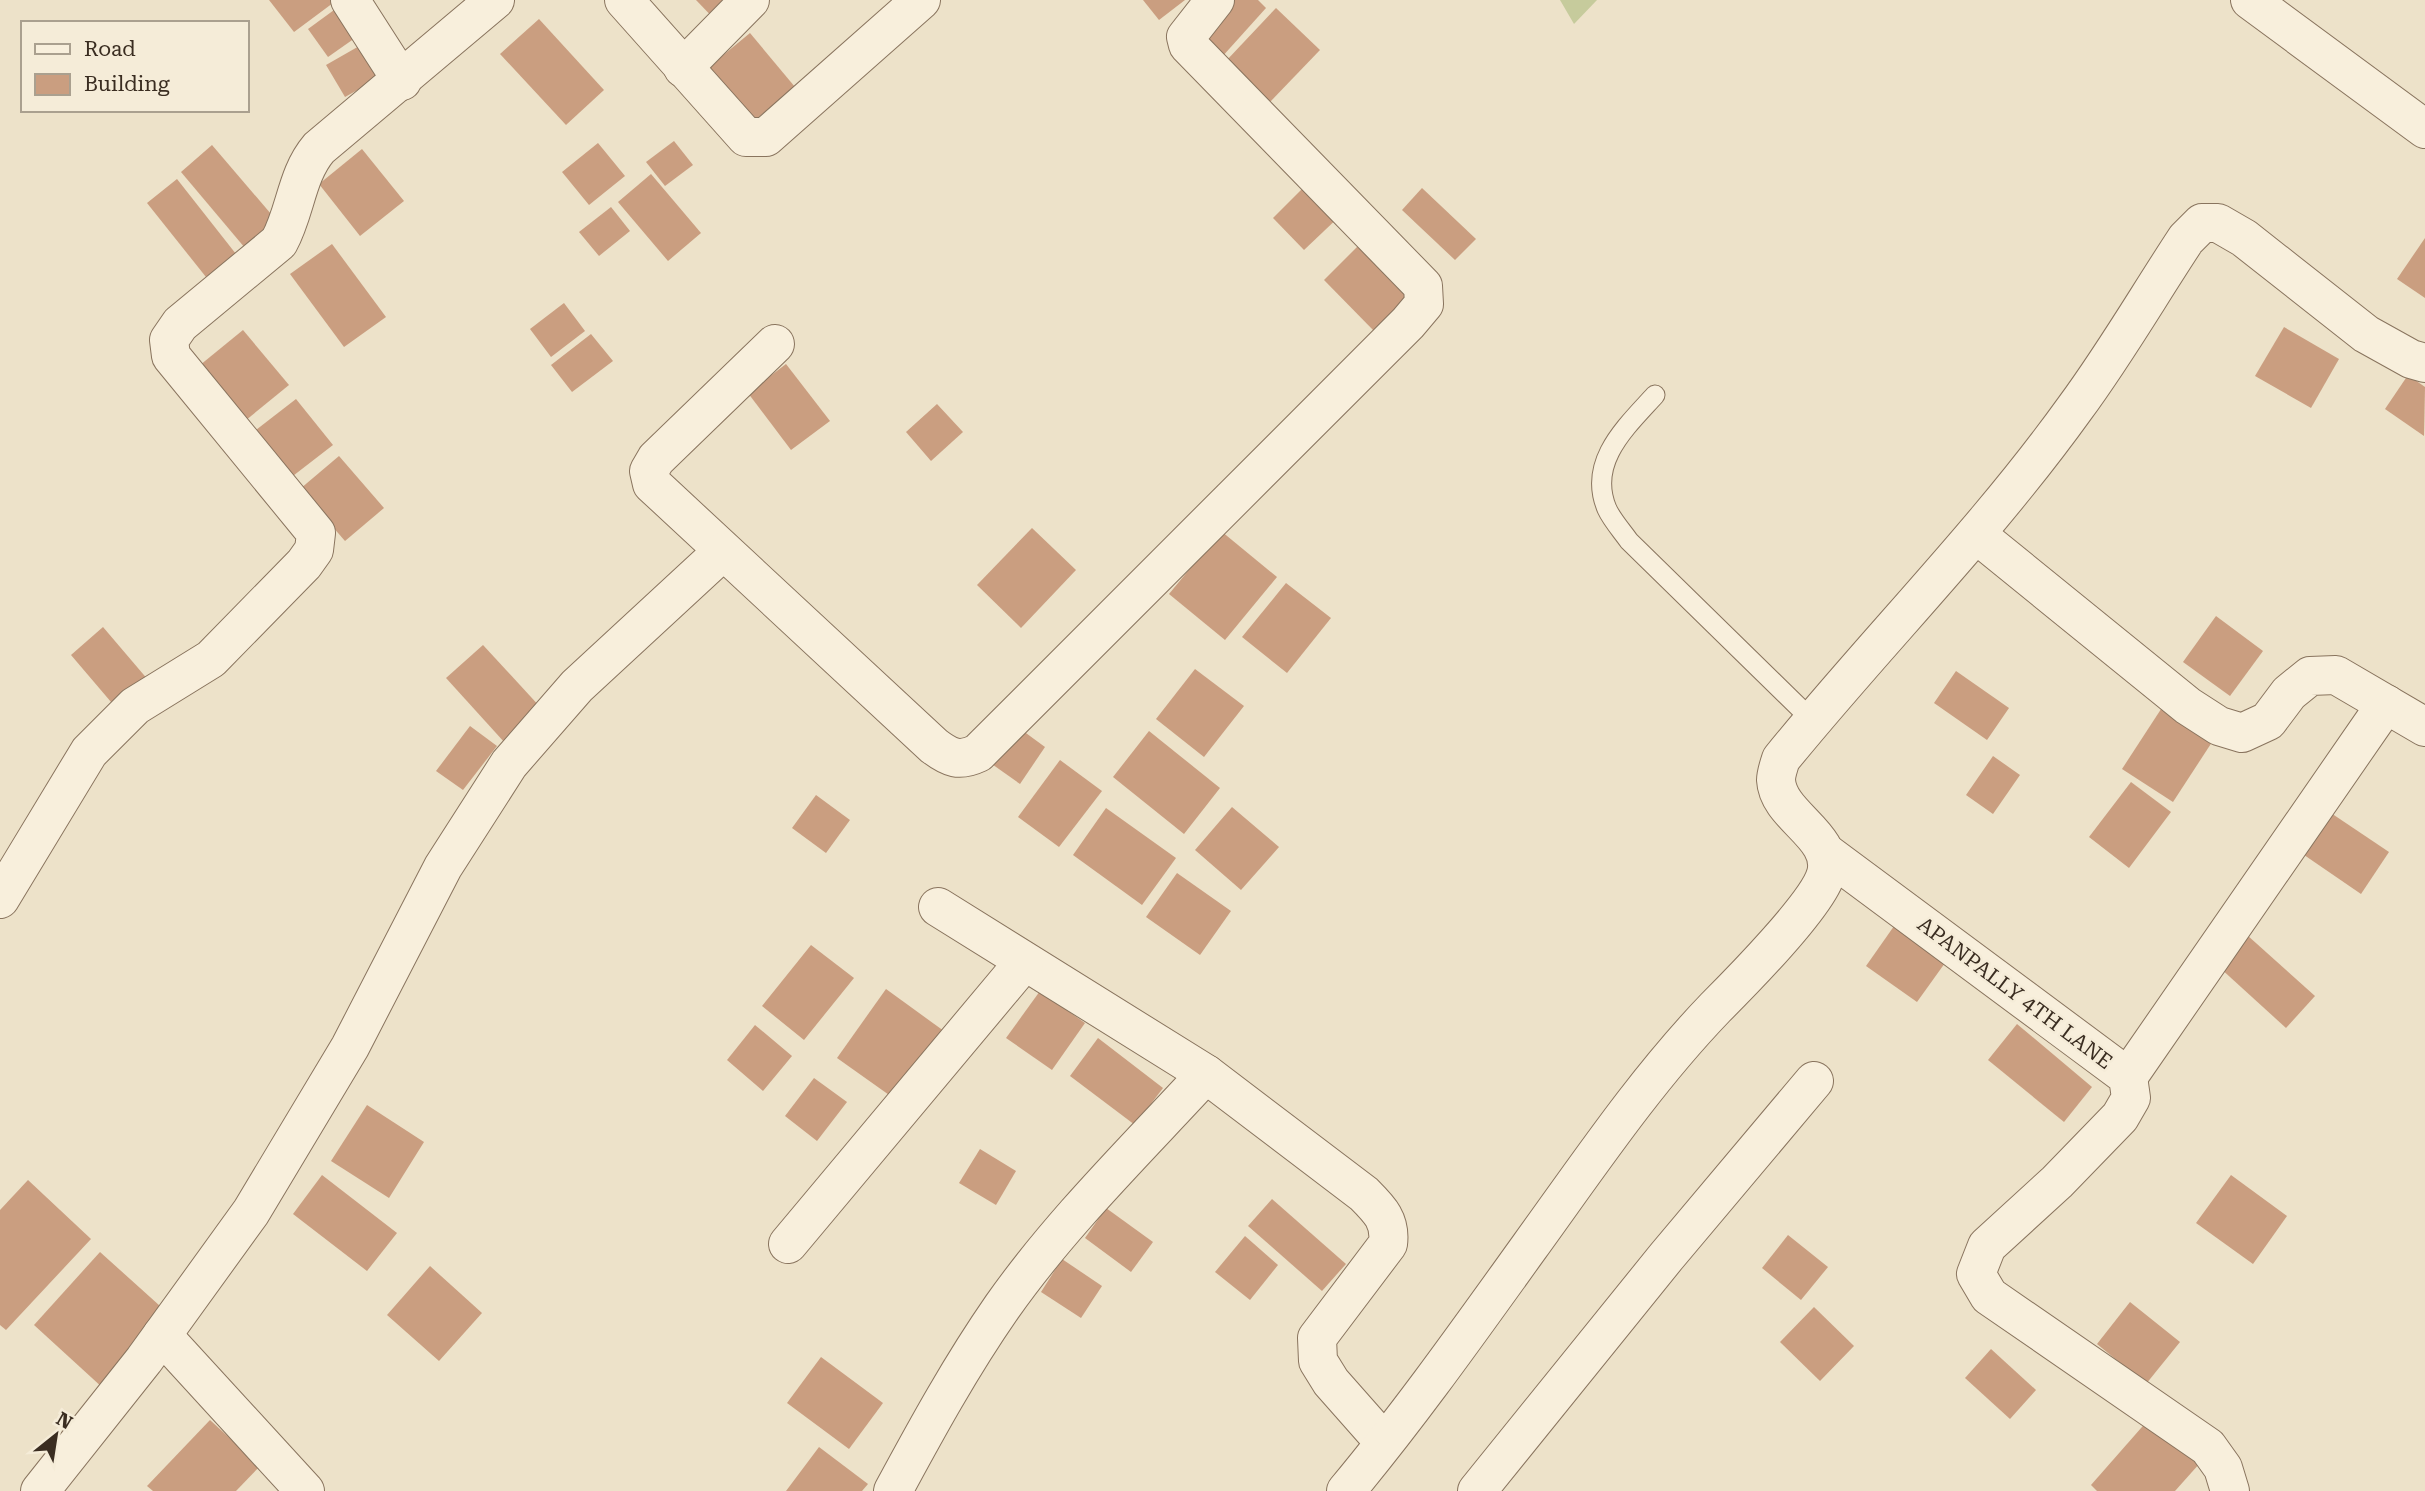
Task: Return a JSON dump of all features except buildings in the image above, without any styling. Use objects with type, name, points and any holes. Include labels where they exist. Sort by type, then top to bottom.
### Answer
[{"type":"street","points":[[350,0],[402,81]]},
{"type":"street","points":[[0,899],[89,752],[135,706],[211,659],[314,550],[316,533],[171,356],[169,340],[180,324],[278,242],[310,159],[495,0]]},
{"type":"street","points":[[624,0],[746,137],[766,137],[921,0]]},
{"type":"street","points":[[683,68],[750,0]]},
{"type":"street","points":[[775,345],[656,459],[649,471],[652,484],[722,552],[934,746],[949,758],[965,760],[988,743],[1424,304],[1423,286],[1188,45],[1186,37],[1189,30],[1215,0]]},
{"type":"street","points":[[2250,0],[2425,129]]},
{"type":"street","name":"APANPALLY 4TH LANE","points":[[2230,1491],[2223,1468],[2208,1447],[1989,1296],[1976,1274],[1987,1246],[2057,1182],[2120,1117],[2132,1098],[2128,1077],[1825,852],[1783,800],[1776,780],[1781,759],[1976,534],[2076,408],[2186,239],[2202,223],[2218,223],[2244,238],[2366,334],[2411,359],[2425,363]]},
{"type":"street","points":[[1976,534],[2188,706],[2219,726],[2242,733],[2267,721],[2289,693],[2310,676],[2336,675],[2425,727]]},
{"type":"street","points":[[40,1491],[162,1335],[251,1212],[351,1047],[443,867],[509,764],[577,685],[722,552]]},
{"type":"street","points":[[2128,1077],[2386,704]]},
{"type":"street","points":[[1351,1489],[1630,1105],[1670,1055],[1747,976],[1817,894],[1826,873],[1825,852]]},
{"type":"street","points":[[938,907],[1206,1074],[1364,1194],[1382,1212],[1390,1228],[1388,1244],[1317,1338],[1318,1361],[1331,1382],[1384,1441]]},
{"type":"street","points":[[788,1244],[1024,962]]},
{"type":"street","points":[[893,1491],[951,1384],[1003,1305],[1079,1212],[1206,1074]]},
{"type":"street","points":[[1477,1491],[1666,1257],[1814,1081]]},
{"type":"street","points":[[162,1335],[305,1491]]},
{"type":"lane","points":[[1655,395],[1616,438],[1602,468],[1601,488],[1607,510],[1629,541],[1813,721]]},
{"type":"green space","points":[[1560,0],[1597,0],[1574,24]]}]
